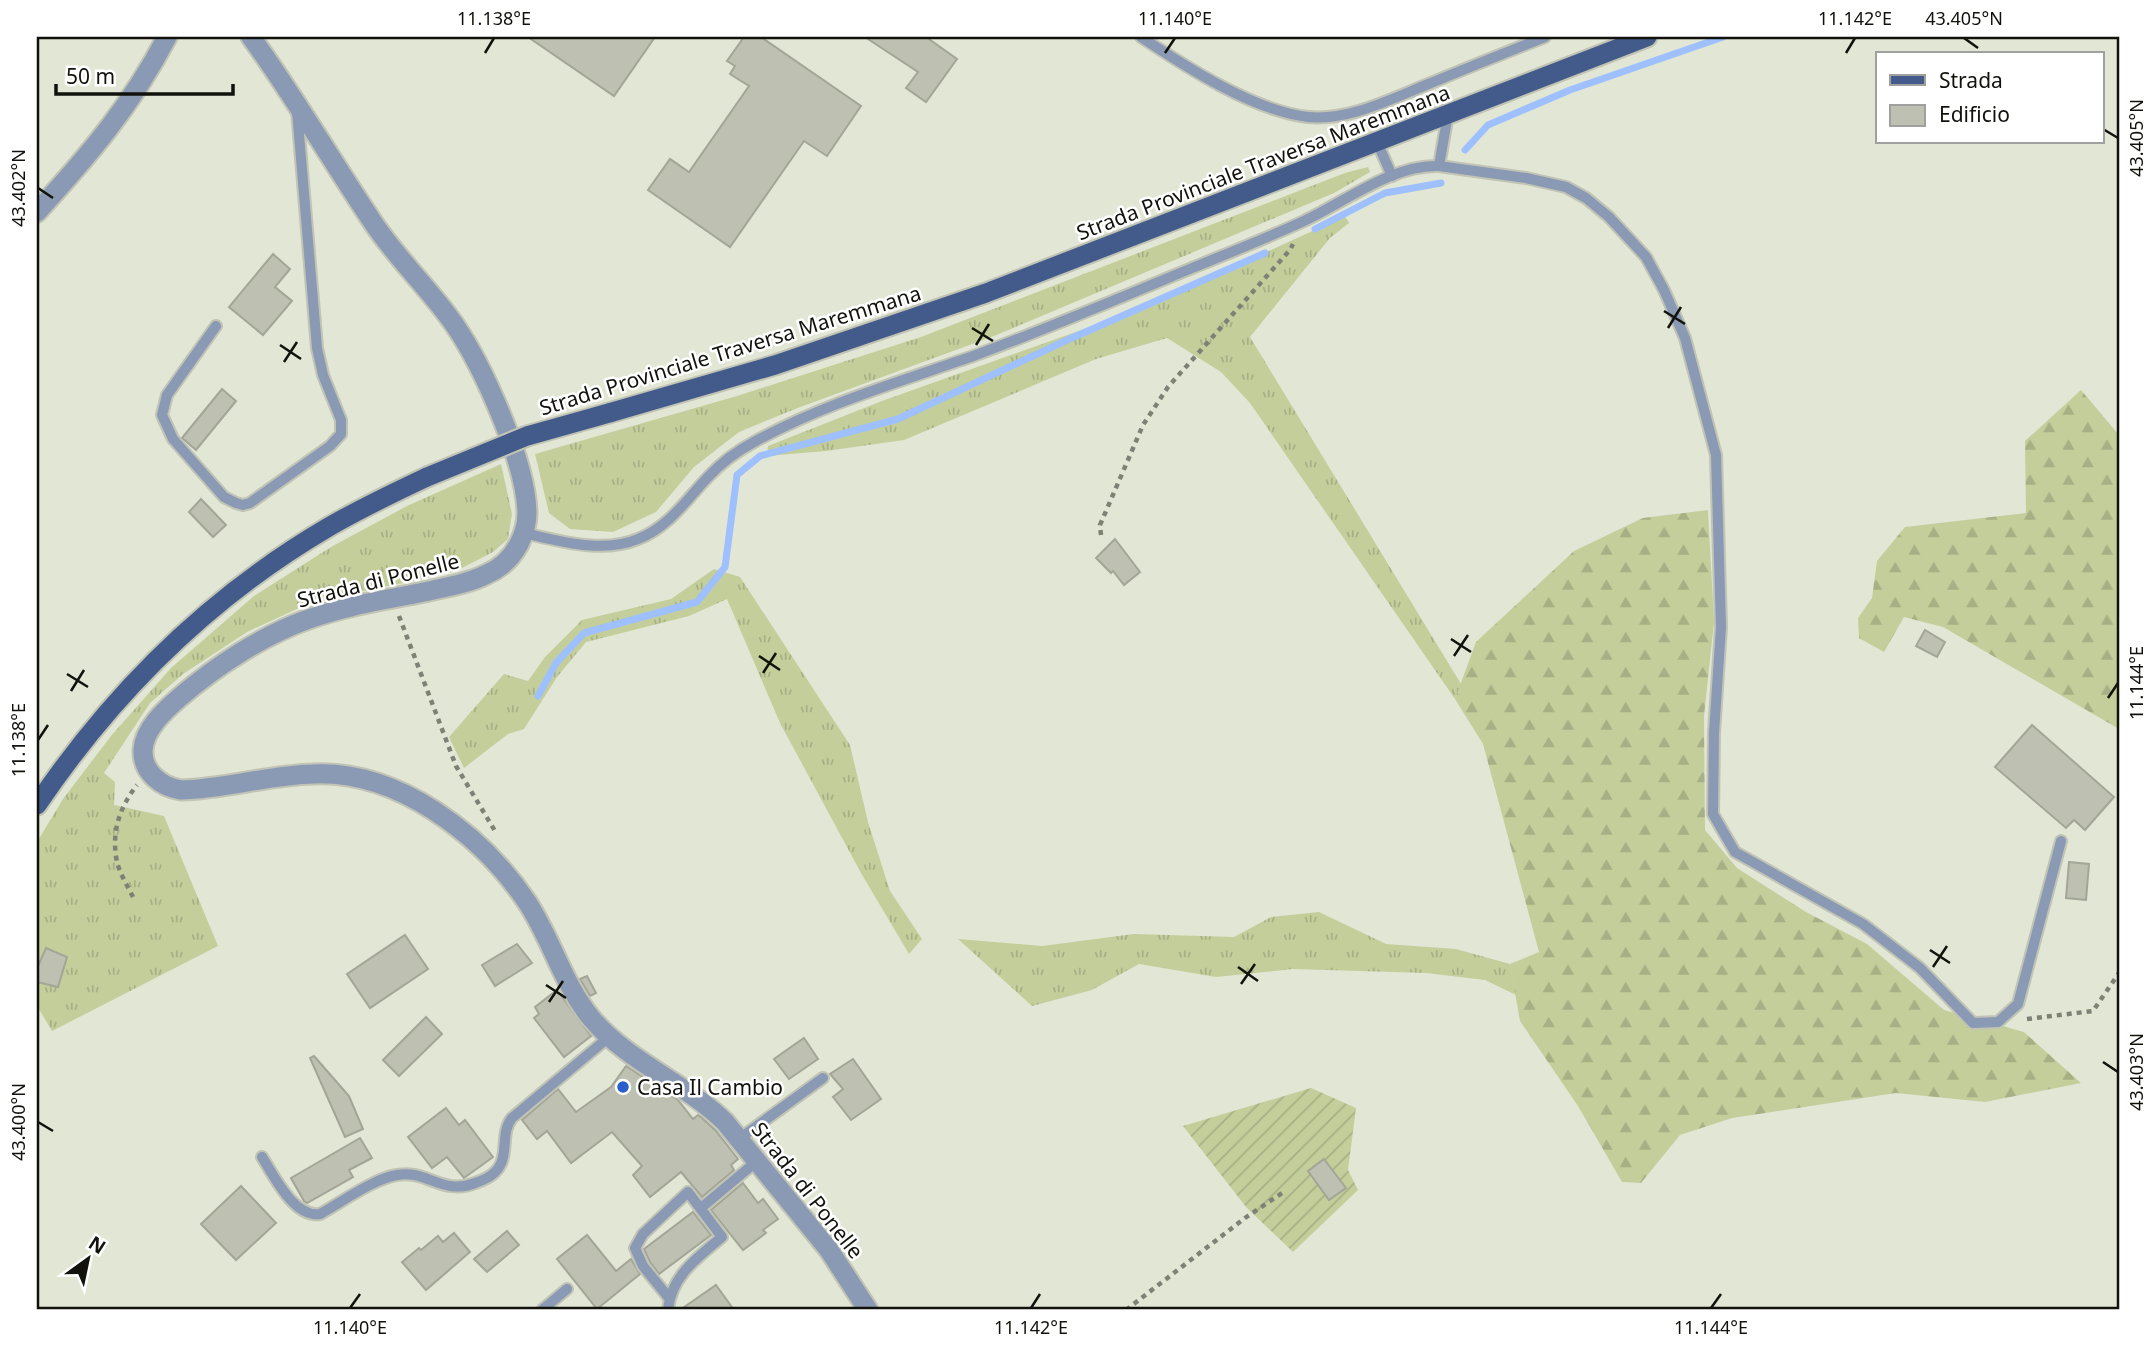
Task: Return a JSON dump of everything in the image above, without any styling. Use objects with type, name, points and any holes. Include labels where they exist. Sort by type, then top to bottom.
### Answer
[{"type":"main road","name":"Strada Provinciale Traversa Maremmana","points":[[37,805],[114,703],[156,658],[201,618],[244,583],[305,541],[358,510],[427,477],[527,436],[753,372],[925,315],[1647,37]]},
{"type":"street","points":[[37,212],[114,123],[141,85],[167,37]]},
{"type":"street","points":[[251,37],[374,224],[442,308],[470,349],[497,406],[517,465],[526,502],[524,533]]},
{"type":"street","name":"Strada di Ponelle","points":[[524,533],[509,559],[488,574],[453,586],[320,615],[295,624],[246,650],[175,701],[148,735],[143,754],[149,771],[166,786],[181,790],[304,774],[348,776],[392,790],[442,816],[469,835],[512,882],[536,917],[589,1015],[609,1037],[708,1106],[739,1139],[829,1251],[869,1310]]},
{"type":"lane","points":[[1141,37],[1209,80],[1284,111],[1308,117],[1339,116],[1378,104],[1545,37]]},
{"type":"lane","points":[[216,326],[167,395],[162,415],[173,439],[216,488],[230,501],[243,505],[250,503],[338,440],[342,429],[323,375],[317,348],[296,105]]},
{"type":"lane","points":[[1439,166],[1448,114]]},
{"type":"lane","points":[[1377,142],[1392,176]]},
{"type":"lane","points":[[524,533],[606,546],[638,540],[668,520],[723,463],[771,433],[1052,327],[1304,221],[1392,176],[1420,166],[1439,166],[1556,184],[1576,192],[1595,205],[1629,235],[1646,257],[1664,290],[1685,338],[1716,455],[1721,627],[1714,733],[1713,814],[1735,852],[1863,924],[1920,968],[1973,1023],[1998,1023],[2018,1004],[2061,841]]},
{"type":"lane","points":[[262,1157],[294,1205],[302,1212],[315,1215],[386,1178],[399,1174],[418,1176],[450,1187],[467,1186],[487,1178],[499,1167],[505,1154],[506,1128],[512,1118],[609,1037]]},
{"type":"lane","points":[[739,1139],[823,1078]]},
{"type":"lane","points":[[701,1208],[757,1161]]},
{"type":"lane","points":[[668,1310],[669,1298],[683,1271],[722,1237],[688,1192],[643,1234],[636,1244],[638,1259],[669,1298]]},
{"type":"lane","points":[[542,1310],[567,1289]]},
{"type":"path","points":[[1101,535],[1100,525],[1143,425],[1168,387],[1290,250],[1304,221]]},
{"type":"path","points":[[393,598],[456,766],[495,832]]},
{"type":"path","points":[[133,897],[117,863],[116,820],[129,795],[149,771]]},
{"type":"path","points":[[1998,1023],[2094,1011],[2119,973]]},
{"type":"path","points":[[1126,1310],[1245,1218],[1285,1191]]},
{"type":"green space","points":[[1368,167],[1370,172],[1334,193],[994,336],[739,432],[694,467],[656,512],[613,532],[570,529],[549,513],[535,454],[737,396],[921,337],[1345,173]]},
{"type":"green space","points":[[1345,216],[1349,223],[1330,238],[1250,337],[1461,684],[1455,699],[1250,403],[1221,372],[1167,338],[1096,359],[904,440],[767,456],[768,446],[882,401],[1149,306]]},
{"type":"green space","points":[[2081,390],[2119,435],[2119,729],[1943,627],[1904,617],[1884,652],[1859,638],[1858,618],[1872,598],[1877,561],[1905,527],[2026,513],[2025,441]]},
{"type":"green space","points":[[501,464],[512,514],[508,539],[493,552],[462,568],[423,579],[314,601],[247,632],[183,674],[150,703],[104,773],[115,782],[114,805],[164,816],[218,946],[52,1031],[37,1006],[37,842],[63,799],[111,736],[171,668],[254,596],[331,547],[407,506]]},
{"type":"green space","points":[[1708,510],[1714,622],[1704,716],[1705,830],[1737,868],[1806,912],[1867,944],[1944,1010],[2024,1032],[2081,1083],[1985,1102],[1896,1093],[1732,1118],[1680,1135],[1641,1183],[1622,1182],[1578,1106],[1520,1021],[1510,964],[1539,952],[1483,744],[1455,699],[1476,642],[1574,551],[1643,518]]},
{"type":"green space","points":[[714,569],[740,577],[850,745],[868,822],[890,891],[922,939],[909,954],[861,873],[780,723],[727,599],[689,616],[586,642],[557,677],[524,729],[508,734],[464,768],[449,737],[504,674],[528,681],[545,657],[582,620],[671,599]]},
{"type":"green space","points":[[1319,912],[1386,944],[1456,949],[1510,964],[1516,995],[1485,980],[1426,973],[1293,969],[1216,977],[1139,964],[1092,990],[1032,1006],[958,939],[1042,946],[1134,934],[1234,937],[1271,917]]},
{"type":"green space","points":[[1311,1088],[1356,1108],[1348,1170],[1358,1190],[1293,1252],[1246,1207],[1183,1126]]},
{"type":"building","points":[[528,37],[655,37],[614,96]]},
{"type":"building","points":[[744,37],[761,37],[861,106],[827,156],[804,141],[730,247],[648,190],[670,159],[689,172],[749,86],[730,74],[735,66],[727,61]]},
{"type":"building","points":[[865,37],[926,37],[957,59],[926,102],[906,88],[918,72]]},
{"type":"building","points":[[273,254],[290,269],[275,287],[292,301],[263,335],[229,307]]},
{"type":"building","points":[[222,389],[236,401],[196,450],[182,438]]},
{"type":"building","points":[[201,499],[226,525],[213,537],[189,512]]},
{"type":"building","points":[[1115,539],[1140,572],[1124,585],[1113,571],[1111,573],[1096,558]]},
{"type":"building","points":[[1925,630],[1945,642],[1937,657],[1916,646]]},
{"type":"building","points":[[2032,725],[2114,797],[2085,830],[2074,820],[2066,828],[1995,767]]},
{"type":"building","points":[[2069,862],[2089,864],[2086,900],[2066,898]]},
{"type":"building","points":[[405,935],[428,969],[370,1008],[347,974]]},
{"type":"building","points":[[517,944],[532,963],[495,986],[482,965]]},
{"type":"building","points":[[46,948],[67,957],[58,987],[37,982],[38,966]]},
{"type":"building","points":[[587,976],[596,993],[590,996],[580,979]]},
{"type":"building","points":[[557,990],[591,1036],[564,1057],[534,1018],[539,1014],[535,1007]]},
{"type":"building","points":[[426,1017],[442,1034],[399,1076],[383,1060]]},
{"type":"building","points":[[804,1038],[818,1059],[789,1079],[774,1059]]},
{"type":"building","points":[[314,1056],[349,1096],[363,1129],[345,1137],[310,1058]]},
{"type":"building","points":[[853,1059],[881,1099],[851,1120],[833,1097],[843,1089],[830,1074]]},
{"type":"building","points":[[626,1066],[678,1100],[693,1119],[698,1115],[701,1117],[738,1159],[731,1165],[734,1170],[702,1197],[681,1172],[650,1197],[633,1175],[642,1166],[612,1132],[571,1163],[547,1131],[537,1139],[522,1120],[558,1089],[576,1112],[611,1087]]},
{"type":"building","points":[[446,1108],[459,1125],[465,1120],[493,1157],[464,1178],[447,1157],[432,1168],[408,1137]]},
{"type":"building","points":[[360,1138],[372,1158],[349,1170],[353,1177],[307,1203],[304,1201],[291,1178]]},
{"type":"building","points":[[1324,1159],[1346,1188],[1329,1200],[1308,1171]]},
{"type":"building","points":[[743,1183],[758,1203],[763,1199],[778,1219],[763,1230],[766,1233],[743,1250],[711,1210]]},
{"type":"building","points":[[241,1186],[276,1223],[236,1260],[201,1224]]},
{"type":"building","points":[[693,1212],[711,1235],[659,1274],[644,1249]]},
{"type":"building","points":[[507,1231],[519,1245],[487,1272],[474,1259]]},
{"type":"building","points":[[454,1233],[470,1252],[426,1290],[402,1262],[438,1236],[443,1242]]},
{"type":"building","points":[[587,1235],[616,1271],[631,1259],[640,1274],[597,1309],[557,1259]]},
{"type":"building","points":[[716,1285],[734,1310],[680,1310]]},
{"type":"waterway","points":[[1465,150],[1488,125],[1570,90],[1723,37]]},
{"type":"waterway","points":[[1315,229],[1385,193],[1441,183]]},
{"type":"waterway","points":[[538,696],[556,663],[584,633],[697,602],[725,567],[737,475],[760,456],[898,419],[1065,341],[1265,253]]},
{"type":"place","name":"Casa Il Cambio","points":[[623,1087]]}]
